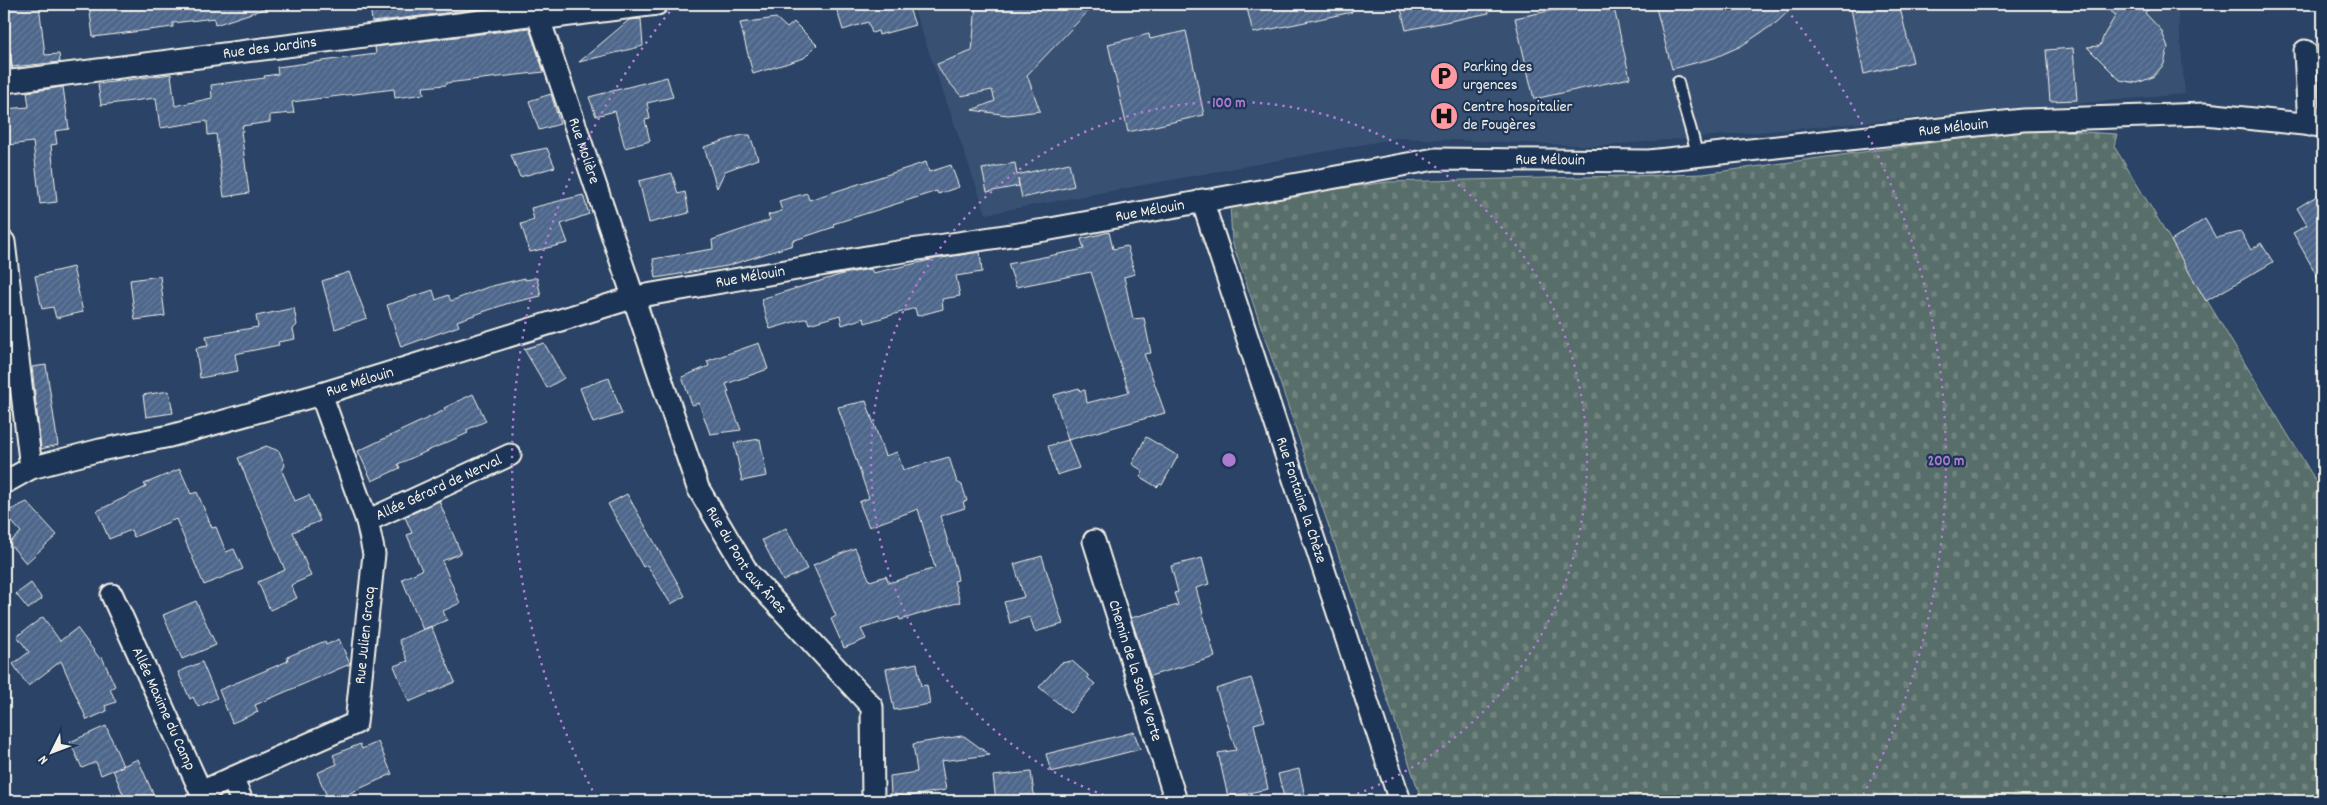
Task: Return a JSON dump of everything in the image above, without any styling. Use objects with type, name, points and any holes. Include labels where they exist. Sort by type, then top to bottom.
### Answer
[{"type":"street","name":"Rue des Jardins","points":[[5,81],[536,12],[657,4]]},
{"type":"street","name":"Rue Molière","points":[[536,12],[635,297]]},
{"type":"street","points":[[2305,51],[2316,126]]},
{"type":"street","name":"Rue Mélouin","points":[[4,483],[31,468],[100,450],[170,436],[321,394],[635,297],[878,255],[1045,230],[1435,159],[1649,160],[2024,120],[2205,114],[2316,126]]},
{"type":"street","name":"Rue Fontaine la Chèze","points":[[1202,200],[1400,801]]},
{"type":"street","points":[[4,242],[31,468]]},
{"type":"street","name":"Rue du Pont aux Ânes","points":[[635,297],[698,488],[748,573],[872,707],[873,801]]},
{"type":"street","name":"Rue Julien Gracq","points":[[232,778],[356,724],[374,554],[367,521],[321,394]]},
{"type":"street","name":"Allée Gérard de Nerval","points":[[367,521],[510,455]]},
{"type":"street","name":"Chemin de la Salle Verte","points":[[1094,542],[1176,801]]},
{"type":"street","name":"Allée Maxime du Camp","points":[[112,595],[201,792],[232,778]]},
{"type":"street","points":[[232,778],[242,801]]},
{"type":"lane","points":[[4,54],[5,81]]},
{"type":"lane","points":[[1678,82],[1681,100],[1694,137],[1697,155]]},
{"type":"shaded area","name":"Centre hospitalier de Fougères","points":[[912,4],[2177,4],[2185,94],[1599,146],[1398,138],[986,214]]},
{"type":"green space","points":[[2030,129],[2117,134],[2114,146],[2323,493],[2323,801],[1422,801],[1232,241],[1230,203],[1388,182],[1703,174]]},
{"type":"building","points":[[4,4],[39,4],[45,55],[59,54],[60,62],[12,67],[11,53],[6,48]]},
{"type":"building","points":[[89,4],[266,4],[267,8],[215,25],[214,18],[173,23],[173,27],[93,37]]},
{"type":"building","points":[[370,4],[518,4],[372,22]]},
{"type":"building","points":[[835,4],[911,4],[909,8],[915,25],[879,35],[878,31],[872,33],[868,22],[843,30]]},
{"type":"building","points":[[976,4],[1095,4],[1027,75],[1040,111],[1008,115],[972,110],[995,101],[992,90],[961,96],[942,74],[937,64],[972,51]]},
{"type":"building","points":[[1246,4],[1351,4],[1352,12],[1253,33]]},
{"type":"building","points":[[1400,4],[1488,4],[1489,13],[1406,30]]},
{"type":"building","points":[[1582,4],[1613,4],[1630,78],[1534,99],[1515,18]]},
{"type":"building","points":[[1655,4],[1796,4],[1777,22],[1741,46],[1714,58],[1672,69]]},
{"type":"building","points":[[1850,4],[1899,4],[1913,62],[1864,74]]},
{"type":"building","points":[[2100,4],[2152,4],[2145,13],[2161,30],[2168,47],[2164,64],[2153,77],[2137,83],[2120,80],[2087,47],[2100,46],[2116,15]]},
{"type":"building","points":[[776,18],[787,28],[794,22],[817,45],[804,58],[753,74],[740,23]]},
{"type":"building","points":[[641,19],[643,46],[579,62],[629,20]]},
{"type":"building","points":[[529,28],[544,72],[423,87],[424,94],[395,98],[394,89],[292,102],[294,113],[270,115],[270,122],[242,126],[243,131],[241,131],[249,193],[224,197],[216,134],[208,135],[207,121],[160,128],[156,98],[101,105],[98,84],[171,74],[175,106],[212,98],[211,85],[265,78],[264,76],[278,74],[277,67],[376,54],[375,47]]},
{"type":"building","points":[[1186,31],[1204,115],[1128,132],[1108,44],[1149,34],[1150,39]]},
{"type":"building","points":[[2073,48],[2077,100],[2050,101],[2046,50]]},
{"type":"building","points":[[667,77],[673,97],[647,103],[650,119],[645,120],[650,141],[625,148],[615,111],[596,116],[589,97]]},
{"type":"building","points":[[63,87],[69,129],[55,131],[57,144],[51,145],[57,202],[40,204],[33,142],[8,145],[4,109],[29,107],[27,92]]},
{"type":"building","points":[[551,94],[560,124],[539,130],[529,101]]},
{"type":"building","points":[[742,135],[750,135],[758,159],[725,171],[717,188],[704,147]]},
{"type":"building","points":[[547,148],[555,167],[520,177],[511,155]]},
{"type":"building","points":[[926,162],[929,172],[951,165],[959,187],[938,194],[937,191],[833,224],[834,227],[792,241],[793,245],[727,266],[656,278],[653,259],[713,249],[712,240],[770,220],[768,215],[782,211],[779,201],[807,193],[809,200]]},
{"type":"building","points":[[1015,163],[1017,175],[1069,163],[1074,186],[1022,198],[1018,179],[1019,186],[987,192],[982,169]]},
{"type":"building","points":[[672,173],[678,194],[685,192],[689,213],[649,223],[639,181]]},
{"type":"building","points":[[2323,192],[2323,286],[2293,233],[2307,225],[2297,208]]},
{"type":"building","points":[[583,195],[589,214],[561,224],[568,243],[530,252],[521,224],[534,220],[531,208]]},
{"type":"building","points":[[2205,219],[2216,238],[2241,232],[2251,250],[2261,243],[2273,262],[2206,301],[2171,241]]},
{"type":"building","points":[[1109,232],[1113,249],[1127,246],[1135,274],[1124,277],[1133,319],[1144,318],[1151,353],[1144,354],[1165,413],[1068,440],[1054,395],[1079,388],[1080,391],[1085,390],[1087,403],[1129,392],[1091,272],[1016,287],[1008,264],[1084,249],[1081,239]]},
{"type":"building","points":[[980,252],[982,272],[956,276],[960,296],[942,299],[943,309],[917,316],[915,308],[865,323],[864,318],[842,325],[840,315],[809,324],[807,318],[770,329],[761,299],[843,274],[871,269],[873,273],[935,259]]},
{"type":"building","points":[[73,267],[83,312],[56,318],[53,307],[42,309],[35,276]]},
{"type":"building","points":[[349,272],[367,318],[335,329],[322,281]]},
{"type":"building","points":[[160,276],[165,316],[135,320],[130,280]]},
{"type":"building","points":[[525,278],[525,280],[537,278],[541,296],[506,304],[457,321],[459,326],[401,347],[387,305],[433,290],[436,300],[448,295],[451,301],[488,287]]},
{"type":"building","points":[[294,308],[297,325],[293,329],[295,339],[278,342],[279,345],[235,354],[238,371],[200,378],[196,348],[208,346],[206,336],[258,327],[256,316]]},
{"type":"building","points":[[544,343],[564,378],[547,388],[524,349]]},
{"type":"building","points":[[759,343],[768,369],[726,384],[729,392],[727,393],[741,430],[710,434],[699,403],[692,405],[682,377],[709,366],[707,361]]},
{"type":"building","points":[[46,365],[58,445],[41,449],[32,367]]},
{"type":"building","points":[[609,378],[622,414],[593,423],[580,388]]},
{"type":"building","points":[[169,391],[173,413],[146,417],[143,395]]},
{"type":"building","points":[[473,394],[486,421],[466,430],[468,433],[398,464],[400,468],[372,481],[358,451],[445,410],[444,408]]},
{"type":"building","points":[[866,401],[885,456],[897,452],[903,470],[949,457],[957,482],[962,485],[967,501],[963,502],[965,508],[940,516],[956,569],[958,580],[954,581],[960,602],[900,620],[899,617],[861,629],[866,639],[844,648],[831,619],[836,616],[813,565],[855,548],[870,581],[886,576],[889,583],[935,568],[918,509],[869,527],[859,502],[869,498],[838,407]]},
{"type":"building","points":[[1146,437],[1178,456],[1162,485],[1160,484],[1157,487],[1140,477],[1143,471],[1132,464]]},
{"type":"building","points":[[760,439],[767,476],[742,481],[734,443]]},
{"type":"building","points":[[1068,440],[1079,468],[1057,475],[1048,446]]},
{"type":"building","points":[[266,446],[279,451],[285,465],[282,471],[295,501],[309,495],[320,521],[293,532],[311,576],[291,585],[297,598],[270,610],[258,582],[285,570],[238,458]]},
{"type":"building","points":[[180,469],[191,494],[197,492],[212,528],[216,527],[226,552],[234,549],[243,569],[204,585],[176,519],[134,537],[131,530],[109,539],[97,511],[146,487],[144,484]]},
{"type":"building","points":[[627,494],[685,596],[671,604],[647,565],[643,567],[608,504]]},
{"type":"building","points":[[439,501],[461,553],[442,561],[460,603],[443,611],[447,620],[423,630],[402,579],[422,570],[407,535],[412,533],[405,517]]},
{"type":"building","points":[[27,502],[57,535],[26,563],[9,543],[21,532],[4,513]]},
{"type":"building","points":[[786,528],[807,569],[783,581],[762,540]]},
{"type":"building","points":[[1042,556],[1063,624],[1035,632],[1030,617],[1010,623],[1004,602],[1024,597],[1014,564]]},
{"type":"building","points":[[1202,558],[1209,584],[1196,588],[1215,657],[1150,676],[1131,618],[1178,605],[1174,593],[1178,592],[1171,566]]},
{"type":"building","points":[[31,583],[42,599],[28,609],[16,594]]},
{"type":"building","points":[[196,601],[216,645],[182,659],[163,615]]},
{"type":"building","points":[[43,617],[60,641],[77,628],[100,659],[102,657],[115,686],[110,689],[116,702],[105,706],[107,711],[87,720],[61,661],[28,686],[13,664],[29,652],[17,636]]},
{"type":"building","points":[[431,626],[455,682],[409,702],[394,666],[408,661],[399,640]]},
{"type":"building","points":[[339,639],[350,664],[255,705],[258,712],[232,723],[219,690],[288,661],[287,657],[325,641],[326,645]]},
{"type":"building","points":[[1072,661],[1095,684],[1070,713],[1039,687],[1061,663]]},
{"type":"building","points":[[202,662],[217,698],[198,707],[193,697],[190,699],[178,672]]},
{"type":"building","points":[[917,663],[921,686],[927,685],[930,704],[894,710],[886,669]]},
{"type":"building","points":[[1251,678],[1265,721],[1254,724],[1268,789],[1228,797],[1218,753],[1236,750],[1216,689]]},
{"type":"building","points":[[106,726],[123,766],[138,759],[154,796],[143,801],[126,801],[113,770],[101,775],[96,762],[82,768],[70,742]]},
{"type":"building","points":[[1134,732],[1140,749],[1051,772],[1046,754]]},
{"type":"building","points":[[964,736],[990,755],[941,761],[946,790],[910,796],[891,795],[890,776],[917,772],[913,744]]},
{"type":"building","points":[[378,742],[392,774],[350,793],[351,795],[338,801],[329,801],[317,773],[337,764],[333,755],[360,744],[362,749]]},
{"type":"building","points":[[1299,769],[1306,801],[1285,801],[1278,774]]},
{"type":"building","points":[[1031,772],[1035,801],[996,801],[993,776]]},
{"type":"place","name":"Parking des urgences","points":[[1444,76]]},
{"type":"place","name":"Centre hospitalier de Fougères","points":[[1444,116]]}]
